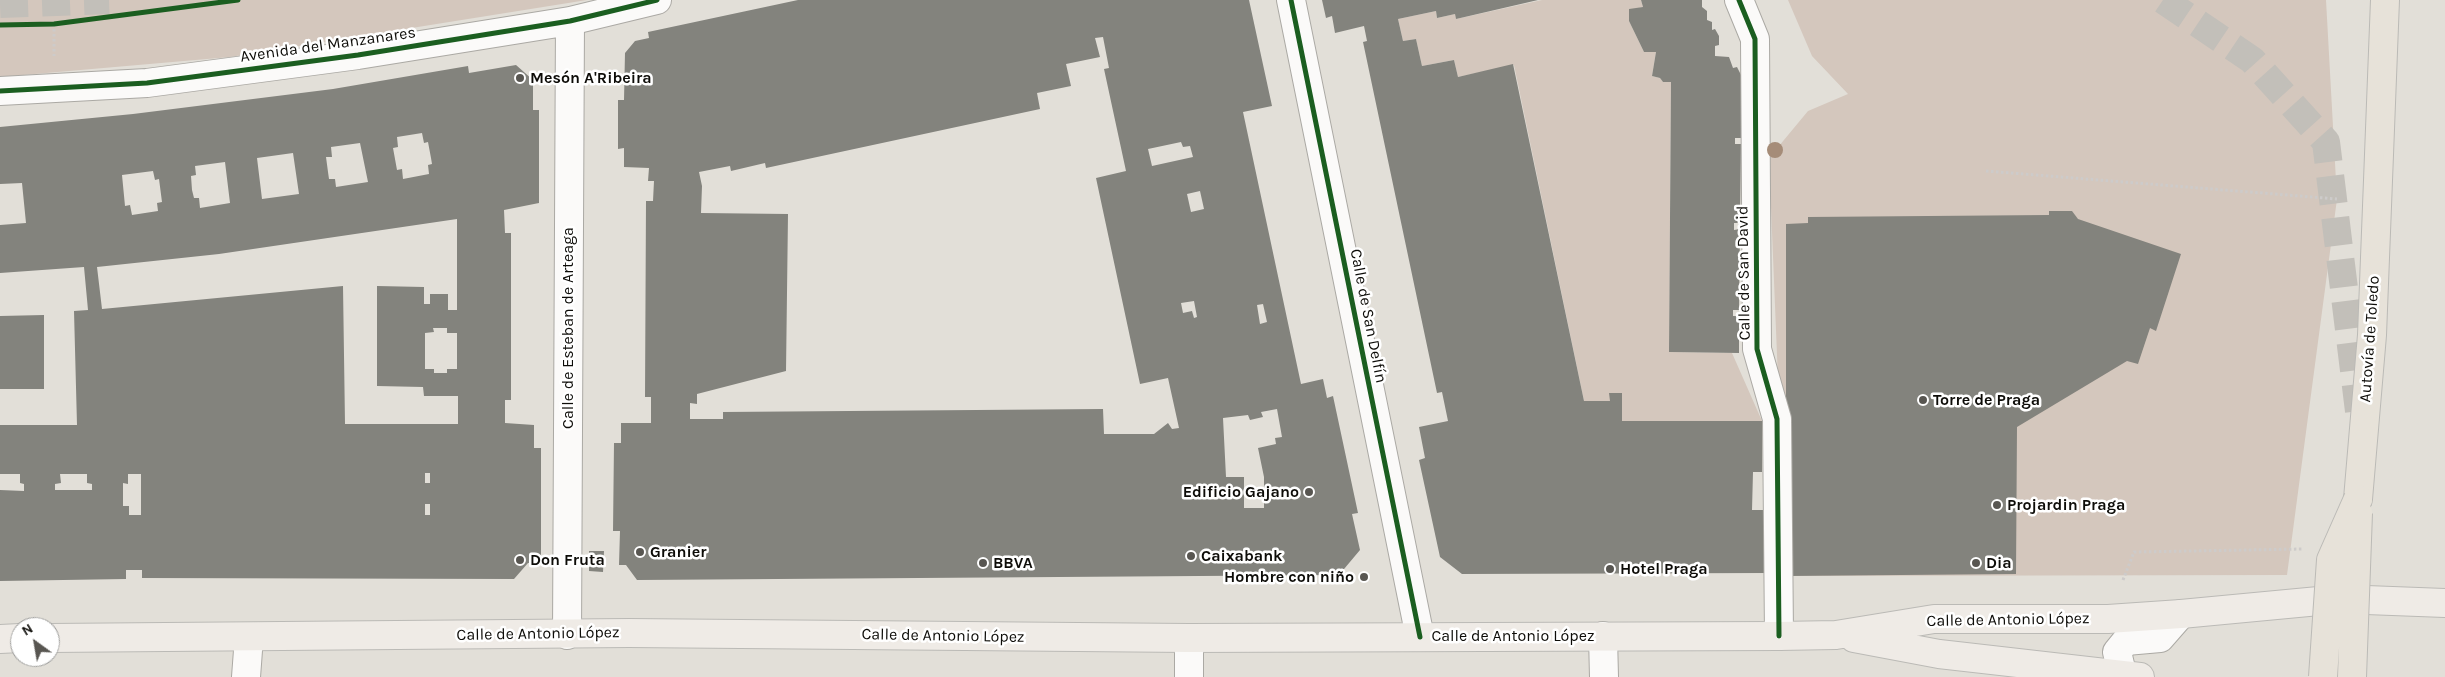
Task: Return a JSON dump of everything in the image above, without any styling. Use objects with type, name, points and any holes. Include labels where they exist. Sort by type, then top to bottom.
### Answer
[{"type":"highway","name":"Autovía de Toledo","points":[[2352,677],[2358,499],[2372,335],[2385,0]]},
{"type":"highway","points":[[2323,677],[2331,560],[2358,499]]},
{"type":"main road","name":"Calle de Antonio López","points":[[60,638],[639,633],[1190,638],[1779,636],[1836,634],[1934,619],[2108,618],[2181,614],[2340,600],[2445,603]]},
{"type":"main road","name":"Calle de Antonio López","points":[[1836,634],[1939,654],[2129,676]]},
{"type":"street","name":"Avenida del Manzanares","points":[[0,91],[147,82],[358,55],[570,22],[657,0]]},
{"type":"street","name":"Calle de San Delfín","points":[[1291,0],[1420,637]]},
{"type":"street","name":"Calle de San David","points":[[1739,0],[1755,39],[1757,349],[1777,419],[1779,636]]},
{"type":"street","name":"Calle de Esteban de Arteaga","points":[[567,635],[570,22]]},
{"type":"street","name":"Calle de Antonio López","points":[[2129,676],[2117,652],[2126,641],[2160,638],[2181,614]]},
{"type":"street","points":[[1603,636],[1604,677]]},
{"type":"street","points":[[246,677],[249,637]]},
{"type":"street","points":[[1189,677],[1190,638]]},
{"type":"path","points":[[45,24],[63,23]]},
{"type":"path","points":[[1986,171],[2337,199]]},
{"type":"path","points":[[2123,580],[2134,552],[2310,548]]},
{"type":"shaded area","points":[[0,0],[587,0],[230,57],[0,77]]},
{"type":"shaded area","points":[[1542,0],[1641,0],[1643,7],[1630,10],[1629,21],[1644,52],[1656,52],[1652,76],[1660,78],[1663,82],[1671,82],[1669,352],[1732,353],[1762,421],[1622,421],[1622,393],[1610,393],[1610,401],[1584,401],[1514,65],[1458,77],[1454,60],[1422,66],[1416,39],[1403,41],[1398,19],[1436,11],[1437,18],[1455,14],[1456,19]]},
{"type":"shaded area","points":[[1788,0],[2326,0],[2337,199],[2287,575],[1786,576],[1769,158],[1808,111],[1848,94],[1812,56]]},
{"type":"building","points":[[798,0],[1249,0],[1272,106],[1243,112],[1301,384],[1323,379],[1327,398],[1333,396],[1358,513],[1352,514],[1360,550],[1339,575],[637,580],[626,565],[619,565],[620,531],[613,531],[614,443],[621,443],[621,423],[651,423],[651,397],[645,397],[646,201],[653,201],[654,181],[648,181],[649,168],[624,167],[624,148],[618,149],[618,100],[624,100],[625,53],[635,41],[649,38],[648,32]],"holes":[[[1103,37],[1109,68],[1104,69],[1126,171],[1096,178],[1140,384],[1168,378],[1179,428],[1172,429],[1168,423],[1154,434],[1104,434],[1103,409],[723,412],[723,419],[690,419],[690,403],[697,404],[697,394],[786,371],[788,214],[701,213],[702,186],[699,172],[730,166],[731,171],[765,163],[766,168],[1040,109],[1037,93],[1071,86],[1066,64],[1100,57],[1095,38]],[[1181,142],[1183,147],[1190,146],[1193,157],[1152,166],[1148,149]],[[1200,191],[1204,209],[1191,212],[1187,194]],[[1194,301],[1197,317],[1194,318],[1192,311],[1183,313],[1181,303]],[[1263,304],[1267,322],[1260,324],[1257,305]],[[1277,409],[1282,437],[1275,438],[1276,444],[1258,448],[1264,477],[1264,508],[1244,508],[1244,477],[1226,477],[1223,418],[1248,415],[1250,420],[1263,417],[1261,412]]]},
{"type":"building","points":[[1322,0],[1538,0],[1456,19],[1455,14],[1437,18],[1436,11],[1398,19],[1403,41],[1416,39],[1422,66],[1454,60],[1458,77],[1513,64],[1584,401],[1610,401],[1609,393],[1622,393],[1622,421],[1762,421],[1762,472],[1753,472],[1752,510],[1768,510],[1768,573],[1462,574],[1440,557],[1419,460],[1425,458],[1419,427],[1448,421],[1442,392],[1437,393],[1363,42],[1367,41],[1364,26],[1335,33],[1332,16],[1326,18]]},
{"type":"building","points":[[1641,0],[1702,0],[1702,7],[1707,11],[1707,20],[1712,22],[1712,30],[1715,29],[1719,36],[1719,45],[1715,46],[1715,56],[1729,57],[1733,68],[1737,67],[1741,75],[1741,138],[1735,138],[1735,144],[1741,144],[1740,223],[1734,223],[1734,230],[1740,229],[1739,310],[1733,310],[1733,316],[1739,316],[1739,353],[1669,352],[1671,82],[1663,82],[1660,78],[1652,76],[1656,52],[1644,52],[1629,21],[1629,9],[1643,7]]},
{"type":"building","points":[[516,65],[533,80],[533,110],[539,110],[539,203],[504,210],[505,233],[511,233],[511,400],[505,400],[505,423],[534,425],[534,448],[541,448],[541,563],[528,563],[514,579],[142,578],[142,570],[126,570],[126,579],[0,581],[0,490],[24,491],[24,484],[20,483],[20,474],[0,474],[0,425],[77,425],[74,311],[88,310],[84,267],[0,273],[0,225],[26,223],[22,183],[0,184],[0,127],[133,114],[333,89],[468,66],[469,73]],"holes":[[[422,133],[424,143],[428,142],[431,158],[432,164],[428,165],[429,174],[403,179],[402,169],[397,170],[393,148],[398,147],[397,137]],[[360,143],[368,182],[336,187],[335,179],[329,179],[326,157],[332,157],[331,147]],[[293,153],[299,194],[262,199],[257,158]],[[225,162],[230,203],[200,208],[199,198],[194,198],[192,190],[191,176],[196,175],[195,166]],[[153,171],[155,180],[159,179],[162,202],[157,203],[158,211],[132,215],[130,205],[125,206],[122,175]],[[457,219],[457,310],[448,310],[448,294],[430,294],[430,304],[424,304],[424,287],[377,286],[377,386],[423,387],[424,396],[458,396],[458,424],[345,424],[343,286],[102,309],[97,267],[219,254]],[[433,328],[447,328],[447,333],[457,333],[457,369],[447,369],[447,373],[434,373],[434,369],[425,369],[425,333],[434,332]],[[425,473],[430,473],[430,483],[425,483]],[[60,474],[87,474],[87,483],[92,484],[92,490],[55,490],[55,484],[61,483]],[[128,474],[141,474],[141,515],[129,515],[129,506],[123,506],[123,483],[128,484]],[[425,504],[430,504],[430,515],[425,515]]]},
{"type":"building","name":"Torre de Praga","points":[[2049,211],[2072,211],[2078,219],[2181,254],[2156,331],[2150,328],[2138,364],[2127,361],[2017,427],[2016,574],[1786,576],[1786,224],[1808,223],[1808,217],[2049,215]]},
{"type":"building","points":[[44,315],[44,389],[0,389],[0,316]]},
{"type":"building","points":[[589,551],[604,551],[603,572],[589,571]]},
{"type":"tunnel","points":[[0,4],[109,0]]},
{"type":"tunnel","points":[[2163,0],[2252,60],[2326,142],[2359,411]]},
{"type":"cycle path","points":[[0,25],[54,24],[238,0]]},
{"type":"cycle path","points":[[0,91],[147,83],[358,55],[570,21],[657,0]]},
{"type":"cycle path","points":[[1291,0],[1420,637]]},
{"type":"cycle path","points":[[1739,0],[1755,39],[1757,349],[1777,419],[1779,636]]},
{"type":"place","name":"Mesón A'Ribeira","points":[[520,78]]},
{"type":"place","name":"Torre de Praga","points":[[1923,400]]},
{"type":"place","name":"Edificio Gajano","points":[[1309,492]]},
{"type":"place","name":"Projardin Praga","points":[[1997,505]]},
{"type":"place","name":"Granier","points":[[640,552]]},
{"type":"place","name":"Caixabank","points":[[1191,556]]},
{"type":"place","name":"Don Fruta","points":[[520,560]]},
{"type":"place","name":"BBVA","points":[[983,563]]},
{"type":"place","name":"Dia","points":[[1976,563]]},
{"type":"place","name":"Hotel Praga","points":[[1610,569]]},
{"type":"place","name":"Hombre con niño","points":[[1364,577]]}]
